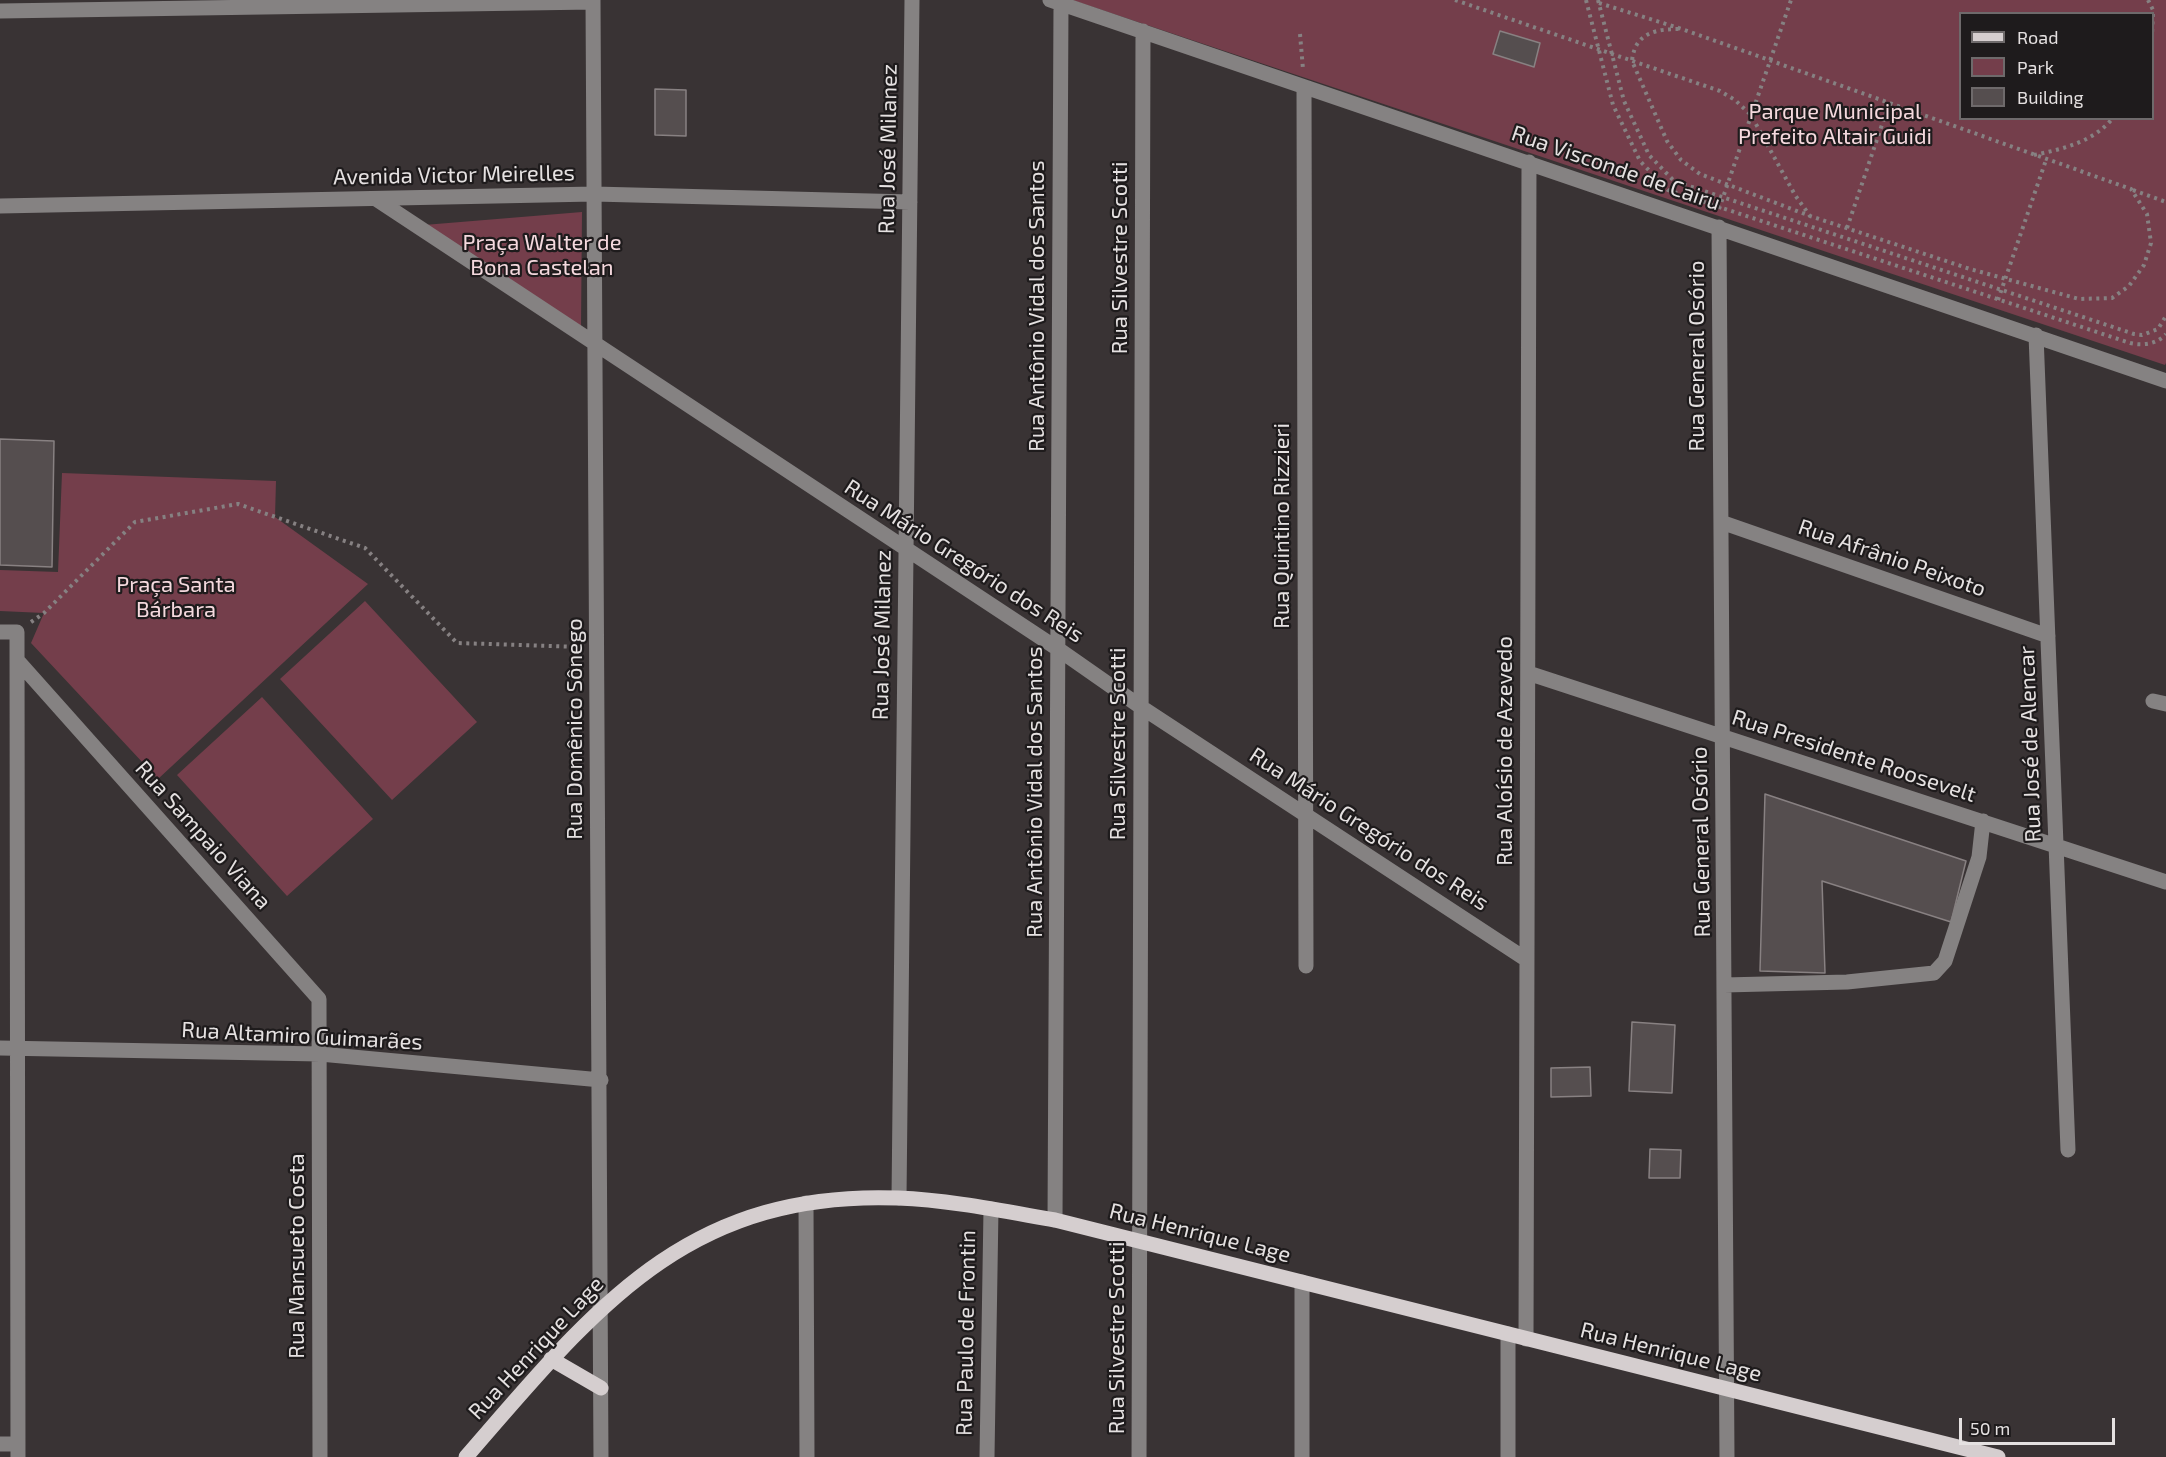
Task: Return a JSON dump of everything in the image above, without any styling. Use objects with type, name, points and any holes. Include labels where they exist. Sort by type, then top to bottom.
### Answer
[{"type":"main road","name":"Rua Henrique Lage","points":[[466,1457],[551,1359],[602,1306],[658,1262],[694,1241],[752,1216],[806,1203],[899,1198],[991,1209],[1055,1220],[1726,1389],[1951,1451],[1998,1457]]},
{"type":"main road","points":[[551,1359],[601,1388]]},
{"type":"street","name":"Rua José Milanez","points":[[899,1198],[912,0]]},
{"type":"street","points":[[0,11],[593,1]]},
{"type":"street","name":"Rua Domênico Sônego","points":[[593,1],[601,1080],[601,1457]]},
{"type":"street","name":"Rua Visconde de Cairu","points":[[1056,2],[2166,381]]},
{"type":"street","name":"Rua Antônio Vidal dos Santos","points":[[1055,1220],[1058,649],[1056,2]]},
{"type":"street","name":"Rua Silvestre Scotti","points":[[1139,1457],[1143,31]]},
{"type":"street","name":"Rua Quintino Rizzieri","points":[[1304,87],[1306,966]]},
{"type":"street","name":"Rua Aloísio de Azevedo","points":[[1526,1339],[1529,162]]},
{"type":"street","name":"Avenida Victor Meirelles","points":[[0,206],[594,194],[910,202]]},
{"type":"street","name":"Rua Mário Gregório dos Reis","points":[[376,199],[1058,649],[1141,707],[1527,960]]},
{"type":"street","name":"Rua General Osório","points":[[1719,227],[1727,1457]]},
{"type":"street","name":"Rua José de Alencar","points":[[2036,335],[2068,1150]]},
{"type":"street","name":"Rua Afrânio Peixoto","points":[[1720,522],[2048,636]]},
{"type":"street","points":[[0,632],[17,632],[18,1451],[0,1444]]},
{"type":"street","name":"Rua Sampaio Viana","points":[[17,660],[319,999],[320,1054]]},
{"type":"street","name":"Rua Presidente Roosevelt","points":[[1528,673],[2166,882]]},
{"type":"street","points":[[1724,985],[1847,982],[1934,973],[1945,962],[1979,857],[1983,821]]},
{"type":"street","name":"Rua Altamiro Guimarães","points":[[0,1048],[320,1054],[601,1080]]},
{"type":"street","name":"Rua Mansueto Costa","points":[[320,1054],[320,1457]]},
{"type":"street","points":[[806,1203],[807,1457]]},
{"type":"street","name":"Rua Paulo de Frontin","points":[[987,1457],[991,1209]]},
{"type":"street","points":[[1302,1282],[1302,1457]]},
{"type":"street","points":[[1508,1334],[1508,1457]]},
{"type":"path","points":[[1455,0],[1720,91],[1736,99],[1751,114],[1795,195],[1810,216]]},
{"type":"path","points":[[1586,0],[1613,105],[1640,161],[1668,190],[2130,344],[2142,346],[2166,334]]},
{"type":"path","points":[[1719,227],[1719,207],[1791,0]]},
{"type":"path","points":[[1598,2],[1682,29],[2166,202]]},
{"type":"path","points":[[1598,2],[1624,101],[1649,155],[1674,181],[2142,335],[2158,330],[2166,316]]},
{"type":"path","points":[[1682,29],[1658,29],[1646,35],[1633,54],[1632,61],[1667,141],[1681,160],[1700,174],[1810,216],[2006,279],[2079,299],[2112,298],[2129,286],[2144,265],[2151,243],[2147,214],[2131,189]]},
{"type":"path","points":[[1300,34],[1304,87]]},
{"type":"path","points":[[1847,228],[1889,104]]},
{"type":"path","points":[[2032,155],[2069,148],[2104,129],[2111,120]]},
{"type":"path","points":[[1991,320],[2046,160]]},
{"type":"path","points":[[17,632],[44,613],[135,522],[238,504],[365,548],[456,643],[597,647]]},
{"type":"green space","name":"Parque Municipal Prefeito Altair Guidi","points":[[1072,0],[2166,0],[2165,365]]},
{"type":"green space","name":"Praça Walter de Bona Castelan","points":[[582,212],[581,328],[424,225]]},
{"type":"green space","name":"Praça Santa Bárbara","points":[[62,473],[276,481],[275,517],[368,584],[158,779],[31,643],[44,613],[0,611],[0,570],[58,572]]},
{"type":"green space","points":[[365,601],[477,722],[392,800],[280,679]]},
{"type":"green space","points":[[262,697],[373,819],[287,896],[177,775]]},
{"type":"building","points":[[1500,31],[1540,43],[1534,67],[1493,54]]},
{"type":"building","points":[[655,89],[686,90],[686,136],[655,135]]},
{"type":"building","points":[[0,439],[54,441],[52,567],[0,565]]},
{"type":"building","points":[[1765,794],[1966,861],[1951,922],[1822,881],[1825,973],[1760,971]]},
{"type":"building","points":[[1632,1022],[1675,1025],[1672,1093],[1629,1091]]},
{"type":"building","points":[[1590,1067],[1591,1096],[1551,1097],[1551,1068]]},
{"type":"building","points":[[1650,1149],[1681,1150],[1680,1178],[1649,1178]]}]
